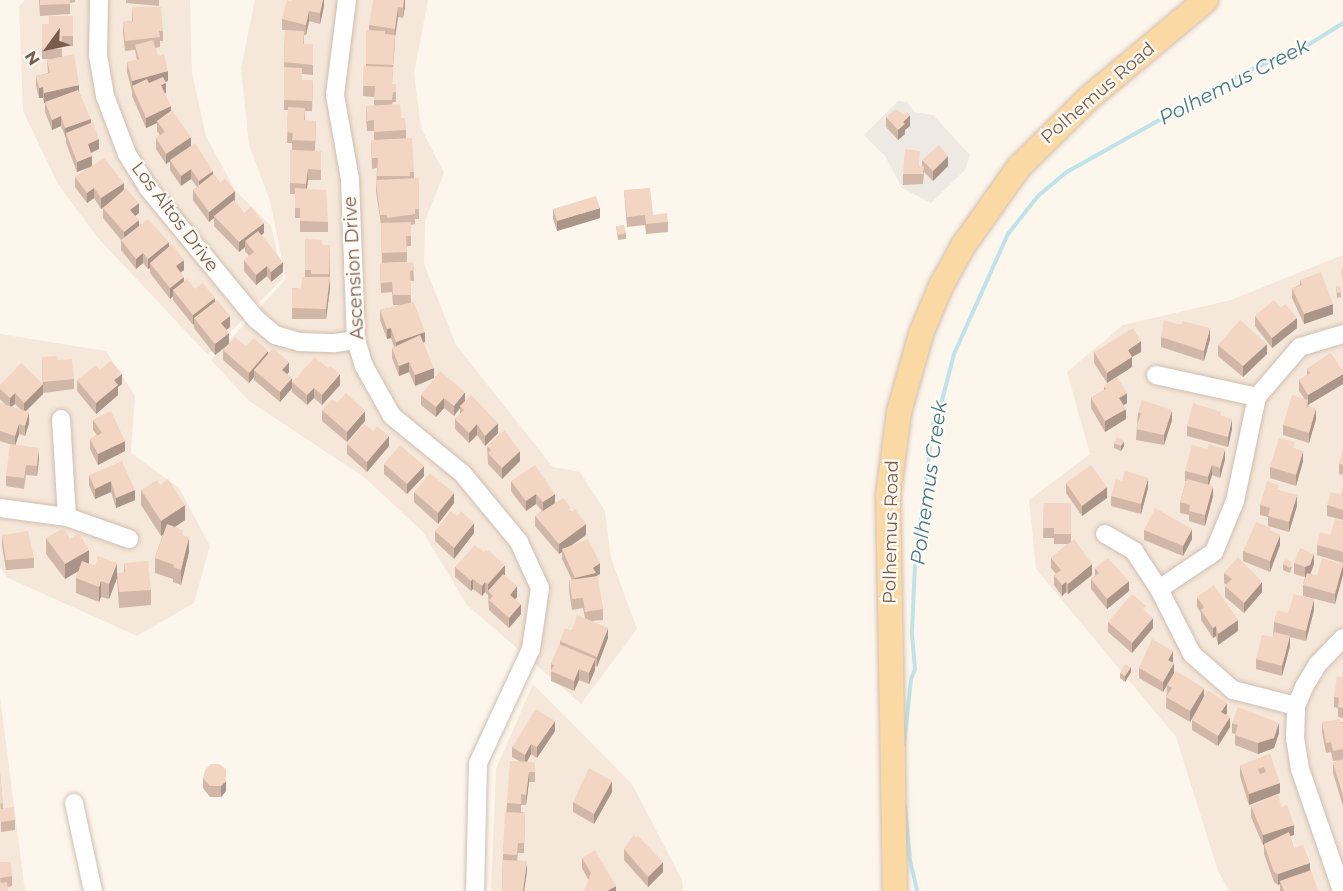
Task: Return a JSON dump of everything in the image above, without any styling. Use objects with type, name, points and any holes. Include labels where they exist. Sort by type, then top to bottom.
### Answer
[{"type":"main road","name":"Polhemus Road","points":[[895,891],[888,496],[899,412],[921,334],[941,286],[963,246],[1019,167],[1090,97],[1206,0]]},
{"type":"street","name":"Los Altos Drive","points":[[99,0],[98,55],[105,96],[123,145],[148,188],[256,319],[275,335],[299,342],[334,343],[356,340]]},
{"type":"street","name":"Ascension Drive","points":[[347,0],[335,95],[350,179],[356,340],[372,383],[392,416],[462,473],[519,542],[540,588],[531,649],[478,764],[475,891]]},
{"type":"street","points":[[1159,589],[1214,552],[1234,501],[1257,397],[1300,347],[1343,334]]},
{"type":"street","points":[[1156,375],[1257,397]]},
{"type":"street","points":[[61,419],[67,517]]},
{"type":"street","points":[[0,508],[67,517],[129,539]]},
{"type":"street","points":[[1106,534],[1134,551],[1159,589],[1192,654],[1233,690],[1296,706]]},
{"type":"street","points":[[1342,891],[1300,769],[1295,739],[1296,706],[1304,687],[1318,664],[1343,638]]},
{"type":"street","points":[[74,803],[93,891]]},
{"type":"shaded area","points":[[25,0],[190,0],[192,73],[206,136],[235,190],[271,226],[283,278],[208,355],[97,237],[58,184],[23,111],[19,7]]},
{"type":"shaded area","points":[[255,0],[428,0],[414,74],[421,128],[444,173],[425,221],[424,264],[456,345],[553,467],[580,472],[605,511],[611,558],[637,629],[581,704],[467,605],[423,532],[364,477],[249,401],[211,360],[286,279],[270,201],[249,145],[241,68]]},
{"type":"shaded area","points":[[898,101],[907,102],[915,112],[933,115],[970,155],[965,170],[931,203],[902,188],[885,156],[864,135]]},
{"type":"shaded area","points":[[1343,255],[1343,891],[1229,891],[1218,871],[1176,737],[1036,569],[1029,500],[1090,454],[1067,372],[1123,325],[1231,300]]},
{"type":"shaded area","points":[[0,334],[106,351],[135,396],[131,453],[179,488],[210,546],[194,603],[137,636],[8,578],[0,567]]},
{"type":"shaded area","points":[[533,684],[632,784],[682,880],[683,891],[491,891],[496,769]]},
{"type":"shaded area","points":[[0,697],[25,891],[0,891]]},
{"type":"building","points":[[40,0],[70,0],[70,4],[40,5]]},
{"type":"building","points":[[287,0],[323,0],[320,13],[309,11],[306,25],[282,19]]},
{"type":"building","points":[[373,0],[404,0],[403,8],[398,7],[395,29],[369,25]]},
{"type":"building","points":[[132,7],[161,7],[163,31],[159,31],[160,37],[125,41],[123,22],[133,21]]},
{"type":"building","points":[[49,16],[73,16],[73,36],[62,36],[62,49],[42,49],[42,24],[49,24]]},
{"type":"building","points":[[285,30],[304,31],[303,44],[313,44],[313,65],[284,62]]},
{"type":"building","points":[[366,30],[385,31],[385,34],[395,35],[393,65],[366,64]]},
{"type":"building","points":[[153,40],[158,56],[164,54],[168,71],[132,81],[127,62],[139,59],[135,45]]},
{"type":"building","points":[[74,54],[79,85],[44,93],[43,87],[39,88],[36,76],[50,73],[47,60]]},
{"type":"building","points":[[364,66],[393,67],[392,84],[396,84],[396,92],[393,92],[392,100],[374,100],[375,86],[363,86]]},
{"type":"building","points":[[284,67],[302,68],[302,80],[313,80],[312,101],[284,100]]},
{"type":"building","points":[[163,77],[166,83],[161,85],[171,106],[146,118],[132,86],[147,79],[149,83]]},
{"type":"building","points":[[78,90],[91,119],[65,128],[61,116],[52,120],[45,102]]},
{"type":"building","points":[[400,104],[401,118],[405,118],[406,130],[374,132],[374,120],[367,121],[366,106]]},
{"type":"building","points":[[288,107],[305,108],[304,120],[316,121],[315,141],[292,140],[293,133],[287,132]]},
{"type":"building","points":[[896,109],[904,115],[907,112],[910,115],[898,130],[886,117]]},
{"type":"building","points":[[172,110],[191,137],[166,154],[156,138],[165,132],[157,121]]},
{"type":"building","points":[[93,122],[99,139],[88,144],[92,156],[77,162],[66,133]]},
{"type":"building","points":[[412,138],[414,172],[410,172],[410,176],[377,176],[378,158],[372,158],[371,140]]},
{"type":"building","points":[[195,143],[213,171],[199,181],[191,169],[181,176],[170,160]]},
{"type":"building","points":[[939,145],[948,156],[933,171],[922,160]]},
{"type":"building","points":[[905,149],[920,151],[919,166],[924,166],[923,174],[903,174]]},
{"type":"building","points":[[290,150],[321,151],[321,170],[308,169],[306,184],[290,183]]},
{"type":"building","points":[[104,158],[124,183],[101,198],[94,188],[87,193],[75,177]]},
{"type":"building","points":[[213,174],[220,183],[225,178],[235,191],[209,212],[193,190]]},
{"type":"building","points":[[419,178],[419,209],[415,209],[415,214],[387,218],[387,215],[380,215],[376,180]]},
{"type":"building","points":[[126,188],[139,203],[130,210],[139,220],[124,232],[103,208]]},
{"type":"building","points":[[295,188],[326,190],[328,222],[300,221],[300,208],[295,208]]},
{"type":"building","points":[[650,188],[653,215],[667,213],[668,222],[646,224],[645,215],[627,217],[624,190]]},
{"type":"building","points":[[596,196],[600,208],[557,221],[553,209]]},
{"type":"building","points":[[234,200],[244,213],[251,207],[264,223],[239,242],[214,216]]},
{"type":"building","points":[[148,219],[169,242],[148,259],[143,253],[136,259],[121,240]]},
{"type":"building","points":[[411,222],[411,236],[406,236],[407,252],[382,253],[381,223]]},
{"type":"building","points":[[624,225],[626,233],[618,235],[616,226]]},
{"type":"building","points":[[258,231],[283,262],[271,272],[267,266],[256,275],[244,260],[254,252],[245,241]]},
{"type":"building","points":[[305,239],[322,240],[322,245],[330,245],[329,274],[311,274],[311,270],[305,270]]},
{"type":"building","points":[[172,244],[184,260],[176,266],[184,277],[170,288],[150,263]]},
{"type":"building","points":[[380,263],[413,263],[414,270],[410,271],[411,295],[393,295],[392,282],[381,283]]},
{"type":"building","points":[[1321,272],[1333,304],[1304,314],[1292,288],[1302,285],[1300,280]]},
{"type":"building","points":[[302,277],[330,277],[326,309],[292,308],[292,288],[301,289]]},
{"type":"building","points":[[187,279],[195,289],[203,283],[215,298],[193,315],[173,290]]},
{"type":"building","points":[[1336,286],[1340,286],[1341,292],[1337,293]]},
{"type":"building","points":[[217,300],[230,316],[221,323],[229,333],[215,344],[194,318]]},
{"type":"building","points":[[1274,300],[1281,308],[1285,304],[1297,318],[1272,338],[1255,316]]},
{"type":"building","points":[[414,302],[425,332],[396,342],[391,328],[387,329],[380,310]]},
{"type":"building","points":[[1164,320],[1181,325],[1183,321],[1210,328],[1204,351],[1161,337]]},
{"type":"building","points":[[1240,320],[1267,344],[1243,366],[1218,345]]},
{"type":"building","points":[[1133,328],[1141,341],[1128,350],[1132,357],[1107,373],[1094,352]]},
{"type":"building","points":[[420,335],[434,368],[415,375],[409,362],[399,366],[392,348]]},
{"type":"building","points":[[235,337],[246,346],[254,338],[268,351],[249,373],[223,350]]},
{"type":"building","points":[[273,348],[289,362],[282,370],[292,378],[280,392],[254,370]]},
{"type":"building","points":[[1331,353],[1343,374],[1308,395],[1299,380],[1310,373],[1307,369]]},
{"type":"building","points":[[57,356],[58,360],[72,359],[74,379],[43,382],[42,357]]},
{"type":"building","points":[[315,357],[340,374],[322,395],[314,388],[307,395],[292,382]]},
{"type":"building","points":[[111,361],[122,374],[114,380],[118,385],[96,403],[77,380],[96,365],[100,370]]},
{"type":"building","points":[[21,363],[43,384],[24,403],[15,393],[10,398],[0,389],[0,385]]},
{"type":"building","points":[[440,371],[465,392],[454,406],[444,398],[436,407],[421,395]]},
{"type":"building","points":[[1117,377],[1127,393],[1119,398],[1126,409],[1105,421],[1091,398],[1106,389],[1104,386]]},
{"type":"building","points":[[346,393],[365,411],[347,432],[322,410],[332,399],[337,403]]},
{"type":"building","points":[[471,395],[498,423],[485,436],[477,424],[469,433],[455,419],[464,410],[460,406]]},
{"type":"building","points":[[1292,395],[1308,400],[1306,406],[1316,408],[1309,433],[1283,425]]},
{"type":"building","points":[[1142,400],[1172,410],[1164,435],[1136,429]]},
{"type":"building","points":[[0,403],[29,412],[25,426],[19,424],[15,436],[0,431]]},
{"type":"building","points":[[1193,403],[1221,412],[1220,415],[1232,419],[1228,437],[1187,426]]},
{"type":"building","points":[[111,411],[125,441],[98,454],[90,439],[102,433],[93,420]]},
{"type":"building","points":[[364,424],[373,431],[377,426],[389,436],[367,462],[347,444]]},
{"type":"building","points":[[504,430],[520,451],[502,468],[488,453],[491,450],[487,446]]},
{"type":"building","points":[[1117,437],[1124,441],[1121,446],[1114,443]]},
{"type":"building","points":[[1279,438],[1295,442],[1293,448],[1303,451],[1296,475],[1270,467]]},
{"type":"building","points":[[10,444],[39,448],[37,466],[26,465],[24,478],[6,476]]},
{"type":"building","points":[[1209,444],[1225,449],[1220,468],[1212,465],[1208,477],[1185,471],[1192,445],[1207,449]]},
{"type":"building","points":[[400,445],[424,466],[407,484],[384,464]]},
{"type":"building","points":[[1343,451],[1343,465],[1339,464]]},
{"type":"building","points":[[122,461],[135,490],[116,498],[111,481],[95,489],[89,475]]},
{"type":"building","points":[[535,465],[555,494],[543,502],[536,494],[526,501],[511,481]]},
{"type":"building","points":[[1091,465],[1107,487],[1082,506],[1066,483]]},
{"type":"building","points":[[1125,471],[1148,478],[1141,504],[1111,496],[1116,479],[1122,481]]},
{"type":"building","points":[[430,473],[454,493],[438,513],[414,492]]},
{"type":"building","points":[[168,479],[185,505],[161,521],[141,490],[157,480],[160,485]]},
{"type":"building","points":[[1187,479],[1213,486],[1205,515],[1189,511],[1190,505],[1180,502]]},
{"type":"building","points":[[1267,481],[1279,485],[1277,490],[1297,495],[1289,522],[1268,516],[1270,508],[1260,505]]},
{"type":"building","points":[[1343,488],[1343,510],[1327,505],[1331,492],[1341,495]]},
{"type":"building","points":[[563,498],[571,508],[569,509],[571,512],[575,509],[586,524],[559,544],[535,516]]},
{"type":"building","points":[[1044,503],[1071,503],[1071,534],[1054,534],[1054,528],[1043,528]]},
{"type":"building","points":[[1155,508],[1192,529],[1183,546],[1144,530]]},
{"type":"building","points":[[451,511],[457,516],[461,511],[474,523],[454,548],[435,531]]},
{"type":"building","points":[[1335,519],[1343,521],[1343,552],[1317,545],[1320,532],[1330,535]]},
{"type":"building","points":[[1256,522],[1271,528],[1270,530],[1280,535],[1270,561],[1243,551]]},
{"type":"building","points":[[167,524],[183,530],[182,535],[189,537],[181,570],[155,558]]},
{"type":"building","points":[[64,528],[70,539],[79,533],[89,550],[65,564],[46,538]]},
{"type":"building","points":[[28,531],[34,558],[6,560],[2,535]]},
{"type":"building","points":[[588,539],[600,563],[593,568],[596,573],[575,578],[562,549]]},
{"type":"building","points":[[1074,539],[1092,564],[1068,584],[1066,582],[1062,585],[1054,575],[1061,570],[1051,558]]},
{"type":"building","points":[[475,545],[484,552],[486,550],[490,552],[505,565],[488,584],[485,582],[482,586],[473,579],[471,581],[455,567]]},
{"type":"building","points":[[1300,548],[1314,554],[1310,565],[1305,567],[1294,563]]},
{"type":"building","points":[[98,556],[117,563],[109,584],[101,581],[99,587],[76,578],[82,561],[95,566]]},
{"type":"building","points":[[1238,557],[1262,582],[1244,603],[1225,586],[1232,579],[1224,573]]},
{"type":"building","points":[[1108,558],[1129,581],[1107,599],[1091,579],[1099,573],[1095,568]]},
{"type":"building","points":[[1322,558],[1343,564],[1335,594],[1303,585],[1307,573],[1317,576]]},
{"type":"building","points":[[1285,559],[1292,562],[1290,568],[1283,564]]},
{"type":"building","points":[[148,561],[151,590],[119,592],[117,573],[125,572],[124,563]]},
{"type":"building","points":[[503,574],[517,586],[510,595],[521,604],[509,618],[489,600],[493,596],[488,591]]},
{"type":"building","points":[[598,576],[603,609],[585,612],[583,598],[572,599],[569,580]]},
{"type":"building","points":[[1214,585],[1238,620],[1218,634],[1216,626],[1213,628],[1201,610],[1204,607],[1197,597]]},
{"type":"building","points":[[1132,594],[1146,606],[1143,609],[1153,618],[1132,643],[1108,622]]},
{"type":"building","points":[[1294,594],[1314,599],[1306,631],[1274,622],[1277,610],[1288,613]]},
{"type":"building","points":[[577,615],[608,628],[597,657],[560,641],[565,628],[572,631]]},
{"type":"building","points":[[1274,632],[1290,636],[1282,666],[1256,659],[1262,635],[1273,637]]},
{"type":"building","points":[[1152,639],[1173,651],[1168,660],[1174,663],[1163,682],[1139,668]]},
{"type":"building","points":[[559,644],[595,659],[589,673],[579,669],[574,681],[551,671],[554,665],[551,664]]},
{"type":"building","points":[[1125,664],[1131,667],[1125,676],[1120,673]]},
{"type":"building","points":[[1176,671],[1204,688],[1190,711],[1166,697],[1172,688],[1167,685]]},
{"type":"building","points":[[1337,676],[1343,678],[1343,708],[1338,707],[1339,698],[1334,697]]},
{"type":"building","points":[[1207,690],[1227,703],[1221,712],[1230,717],[1218,736],[1192,720]]},
{"type":"building","points":[[1238,707],[1279,723],[1274,738],[1258,743],[1235,735],[1238,725],[1232,723]]},
{"type":"building","points":[[536,709],[555,721],[537,747],[531,744],[525,755],[512,747]]},
{"type":"building","points":[[1340,719],[1340,723],[1343,722],[1343,749],[1333,751],[1331,742],[1326,743],[1322,722]]},
{"type":"building","points":[[1270,754],[1280,783],[1249,794],[1240,766]],"holes":[[[1264,767],[1266,772],[1260,774],[1258,769]]]},
{"type":"building","points":[[1343,759],[1343,796],[1333,763]]},
{"type":"building","points":[[510,761],[535,762],[535,772],[529,772],[526,795],[521,794],[521,804],[507,803]]},
{"type":"building","points":[[211,764],[219,764],[226,769],[226,781],[221,786],[210,786],[203,778],[205,770]]},
{"type":"building","points":[[589,768],[612,781],[594,814],[573,802]]},
{"type":"building","points":[[0,772],[3,803],[0,804]]},
{"type":"building","points":[[1278,794],[1281,807],[1287,805],[1294,825],[1263,835],[1251,806]]},
{"type":"building","points":[[14,807],[15,820],[1,822],[0,809]]},
{"type":"building","points":[[505,812],[525,813],[524,843],[518,843],[517,855],[503,854]]},
{"type":"building","points":[[1289,832],[1294,848],[1303,845],[1310,863],[1278,874],[1274,872],[1264,844]]},
{"type":"building","points":[[634,835],[636,838],[638,836],[663,862],[648,877],[624,849]]},
{"type":"building","points":[[595,850],[616,886],[607,891],[584,891],[591,873],[582,858]]},
{"type":"building","points":[[503,860],[527,861],[523,891],[502,891]]},
{"type":"building","points":[[0,862],[11,862],[12,876],[0,878]]},
{"type":"building","points":[[1311,870],[1318,891],[1284,891],[1280,881]]},
{"type":"building","points":[[0,878],[1,883],[7,882],[8,891],[0,891]]},
{"type":"waterway","name":"Polhemus Creek","points":[[904,745],[911,679],[915,669],[912,631],[915,564],[934,418],[939,412],[954,354],[1008,234],[1038,196],[1065,173],[1245,72],[1300,50],[1343,23]]},
{"type":"waterway","name":"Polhemus Creek","points":[[905,806],[910,860],[917,891]]}]
